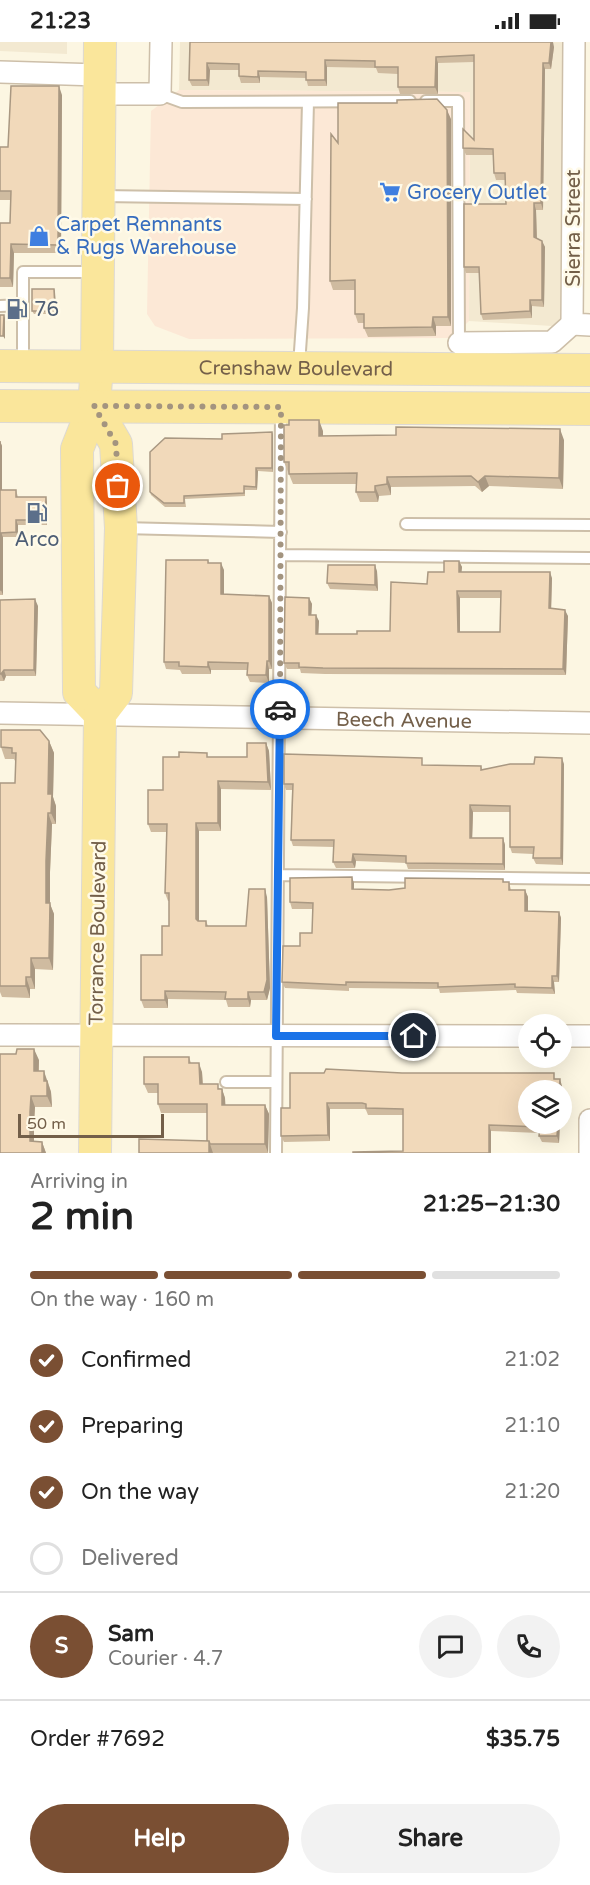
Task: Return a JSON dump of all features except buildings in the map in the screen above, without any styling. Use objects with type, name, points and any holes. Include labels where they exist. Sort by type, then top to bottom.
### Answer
[{"type":"main road","points":[[94,406],[116,444],[121,528],[116,693],[100,714],[79,692],[77,639],[78,449],[94,406],[97,366],[100,42]]},
{"type":"main road","name":"Crenshaw Boulevard","points":[[12,366],[299,368],[459,356],[590,370]]},
{"type":"main road","name":"Crenshaw Boulevard","points":[[0,406],[590,409]]},
{"type":"main road","name":"Torrance Boulevard","points":[[95,1153],[100,714]]},
{"type":"street","points":[[0,72],[160,94],[161,42]]},
{"type":"street","name":"Sierra Street","points":[[574,42],[581,324]]},
{"type":"street","points":[[459,356],[552,342],[581,324]]},
{"type":"street","name":"Beech Avenue","points":[[0,713],[590,723]]},
{"type":"street","points":[[0,1035],[96,1037],[518,1036]]},
{"type":"street","points":[[572,1036],[590,1036]]},
{"type":"street","points":[[590,1120],[590,1153]]},
{"type":"lane","points":[[160,94],[182,102],[458,101],[459,356]]},
{"type":"lane","points":[[299,368],[303,308],[308,102]]},
{"type":"lane","points":[[99,195],[306,199]]},
{"type":"lane","points":[[12,366],[23,305],[23,272],[98,272]]},
{"type":"lane","points":[[0,306],[23,305]]},
{"type":"lane","points":[[276,1153],[281,407]]},
{"type":"lane","points":[[406,524],[590,525]]},
{"type":"lane","points":[[121,528],[281,532]]},
{"type":"lane","points":[[280,555],[590,558]]},
{"type":"lane","points":[[278,875],[590,879]]},
{"type":"lane","points":[[226,1082],[276,1082]]},
{"type":"shaded area","points":[[0,42],[67,42],[67,54],[0,51]]},
{"type":"shaded area","points":[[180,42],[563,42],[562,318],[552,326],[469,321],[470,92],[179,90]]},
{"type":"shaded area","points":[[179,90],[470,92],[469,321],[452,338],[189,339],[155,326],[147,314],[151,111]]},
{"type":"way so far","points":[[118,486],[116,444],[94,406],[281,407],[280,709]]},
{"type":"place","name":"Grocery Outlet","points":[[390,192]]},
{"type":"place","name":"Carpet Remnants & Rugs Warehouse","points":[[39,236]]},
{"type":"place","name":"76","points":[[17,309]]},
{"type":"place","name":"Arco","points":[[37,513]]},
{"type":"route","points":[[280,709],[276,1036],[414,1036]]}]
